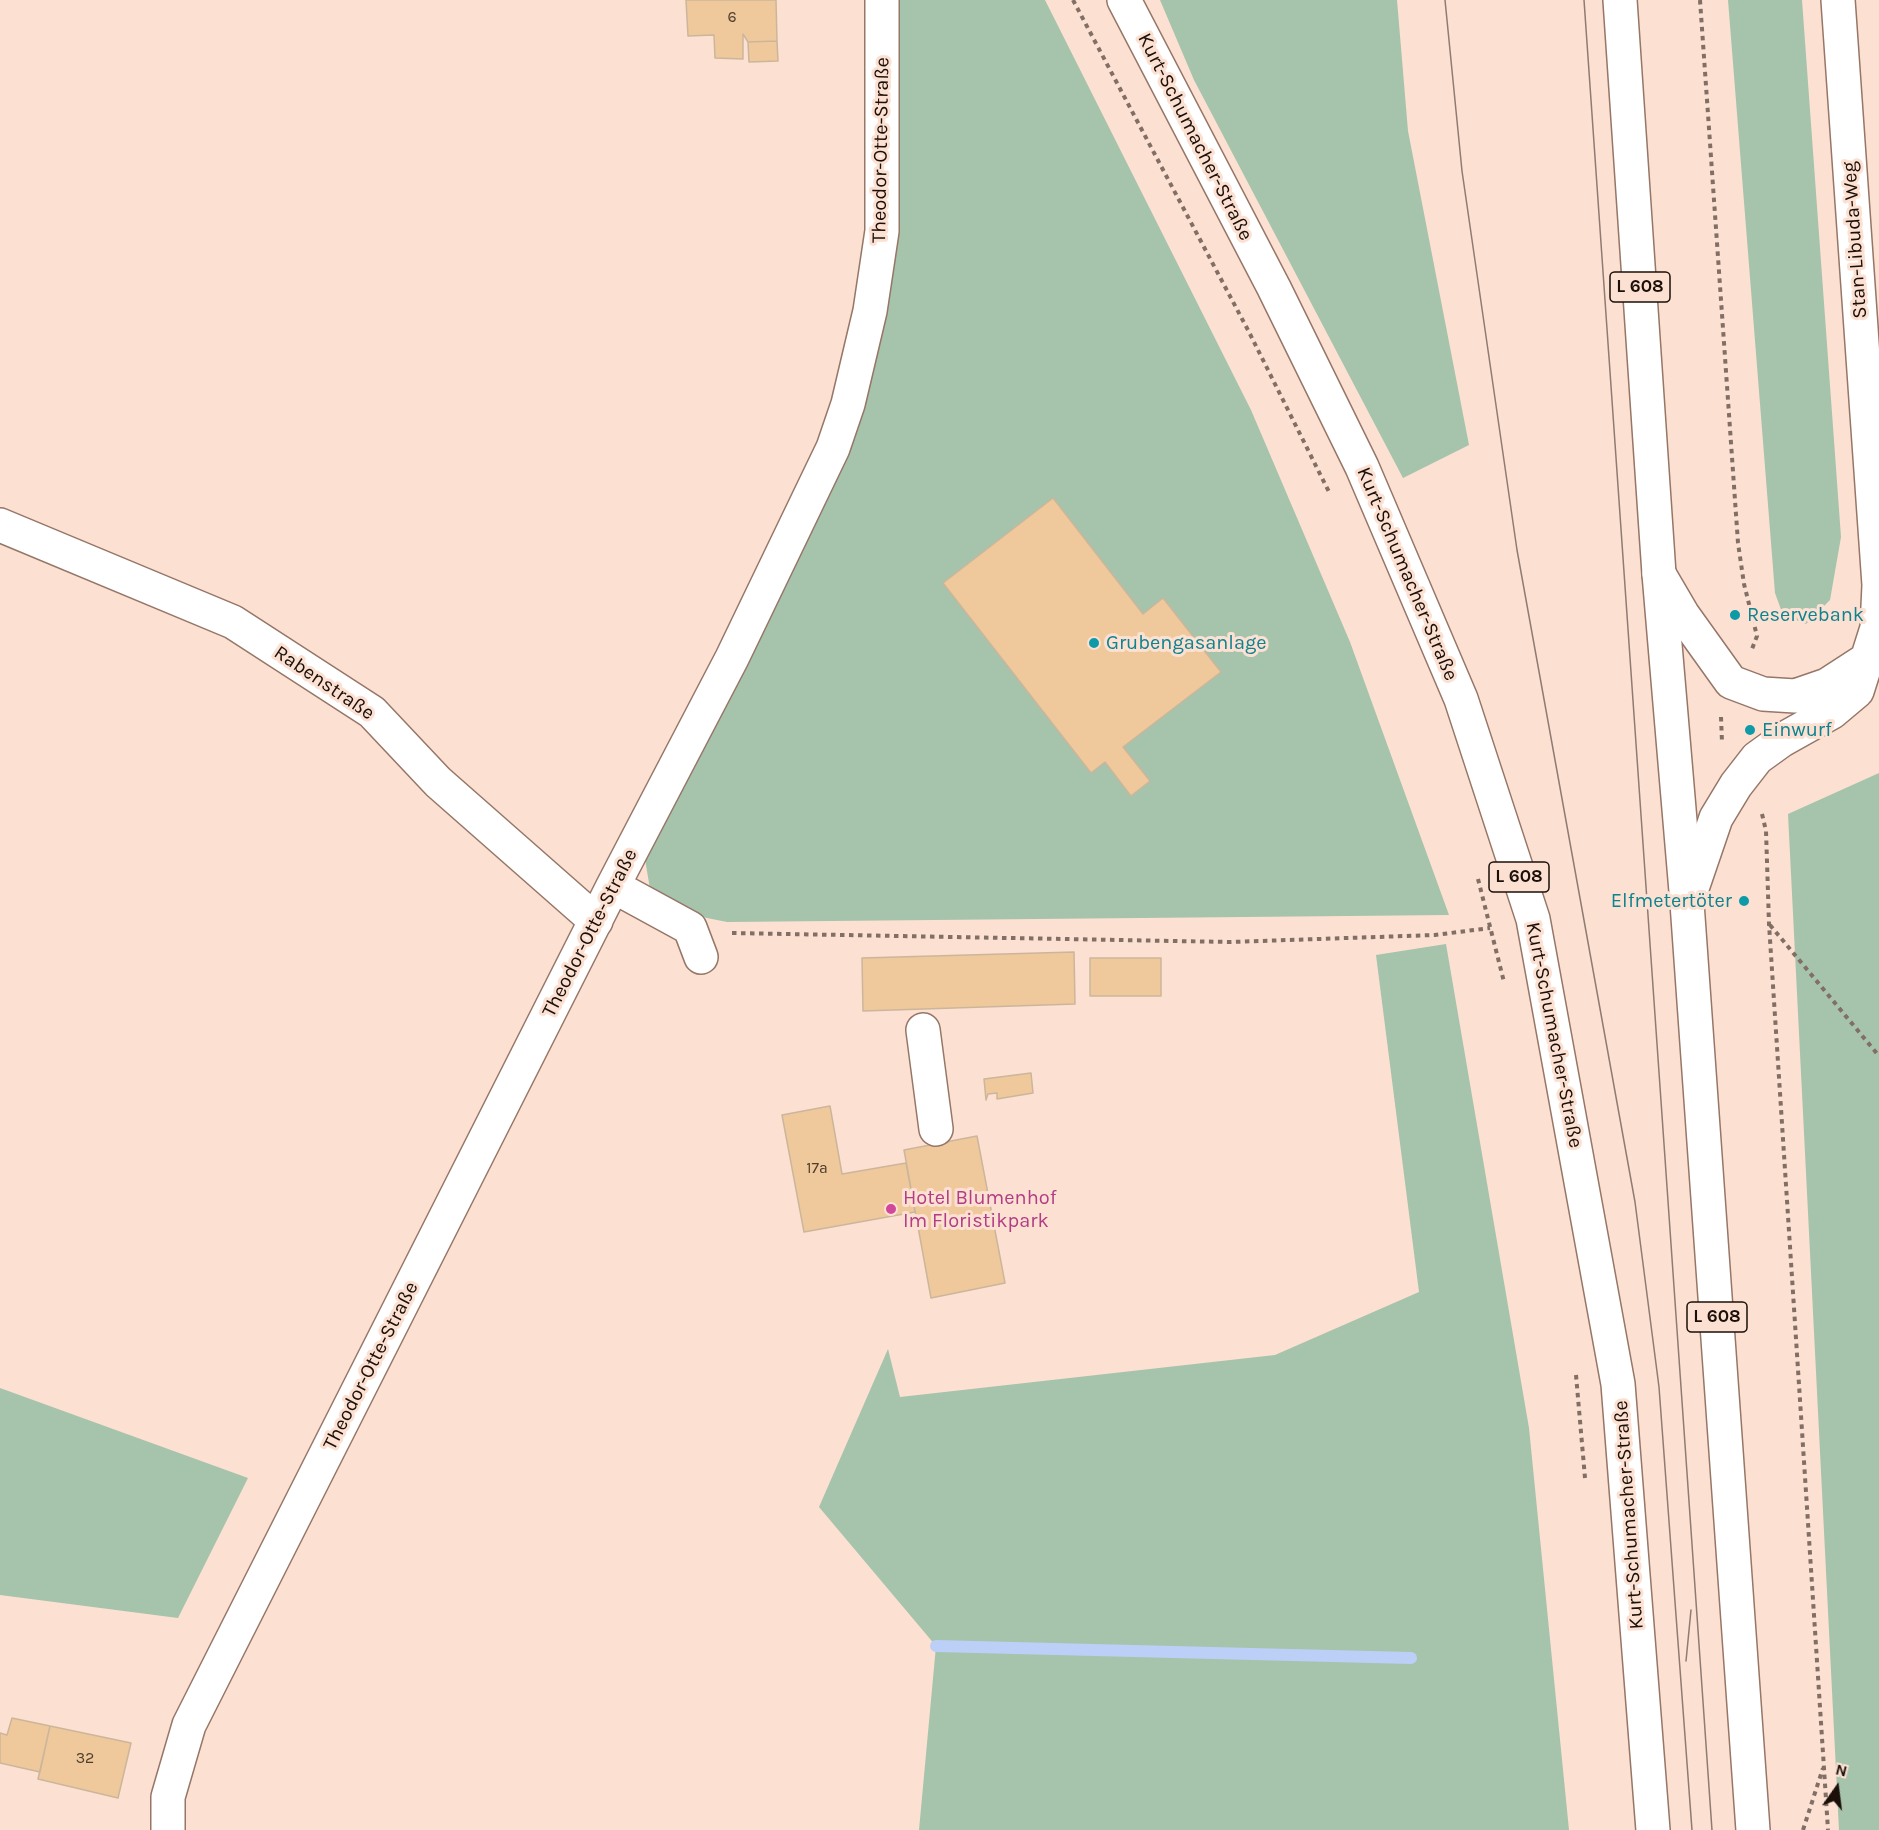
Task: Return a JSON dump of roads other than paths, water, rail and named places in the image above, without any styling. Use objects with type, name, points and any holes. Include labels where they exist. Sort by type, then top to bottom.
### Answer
[{"type":"street","name":"Theodor-Otte-Straße","points":[[168,1830],[168,1797],[189,1725],[613,886],[732,658],[819,479],[848,404],[870,311],[882,231],[882,0]]},
{"type":"street","name":"Kurt-Schumacher-Straße","points":[[1124,0],[1274,288],[1362,467],[1461,699],[1533,919],[1618,1384],[1653,1830]]},
{"type":"street","name":"L 608","points":[[1620,0],[1659,574],[1687,903],[1753,1830]]},
{"type":"street","name":"Stan-Libuda-Weg","points":[[1687,903],[1716,818],[1736,785],[1757,758],[1782,740],[1832,712],[1857,691],[1873,658],[1879,585],[1872,370],[1838,0]]},
{"type":"street","name":"Rabenstraße","points":[[0,525],[233,622],[372,712],[438,782],[596,921]]},
{"type":"street","points":[[1659,574],[1683,615],[1731,682],[1763,694],[1796,696],[1827,685],[1873,658]]},
{"type":"street","points":[[613,886],[696,942]]},
{"type":"street","points":[[923,1030],[936,1129]]},
{"type":"waterway","points":[[936,1646],[1411,1658]]},
{"type":"tram line","points":[[1445,0],[1462,171],[1517,550],[1635,1202],[1659,1387],[1692,1830]]},
{"type":"tram line","points":[[1584,0],[1712,1830]]},
{"type":"tram line","points":[[1686,1661],[1691,1610]]},
{"type":"place","name":"Reservebank","points":[[1735,615]]},
{"type":"place","name":"Grubengasanlage","points":[[1094,643]]},
{"type":"place","name":"Einwurf","points":[[1750,730]]},
{"type":"place","name":"Elfmetertöter","points":[[1744,901]]},
{"type":"place","name":"Hotel Blumenhof Im Floristikpark","points":[[891,1209]]}]
